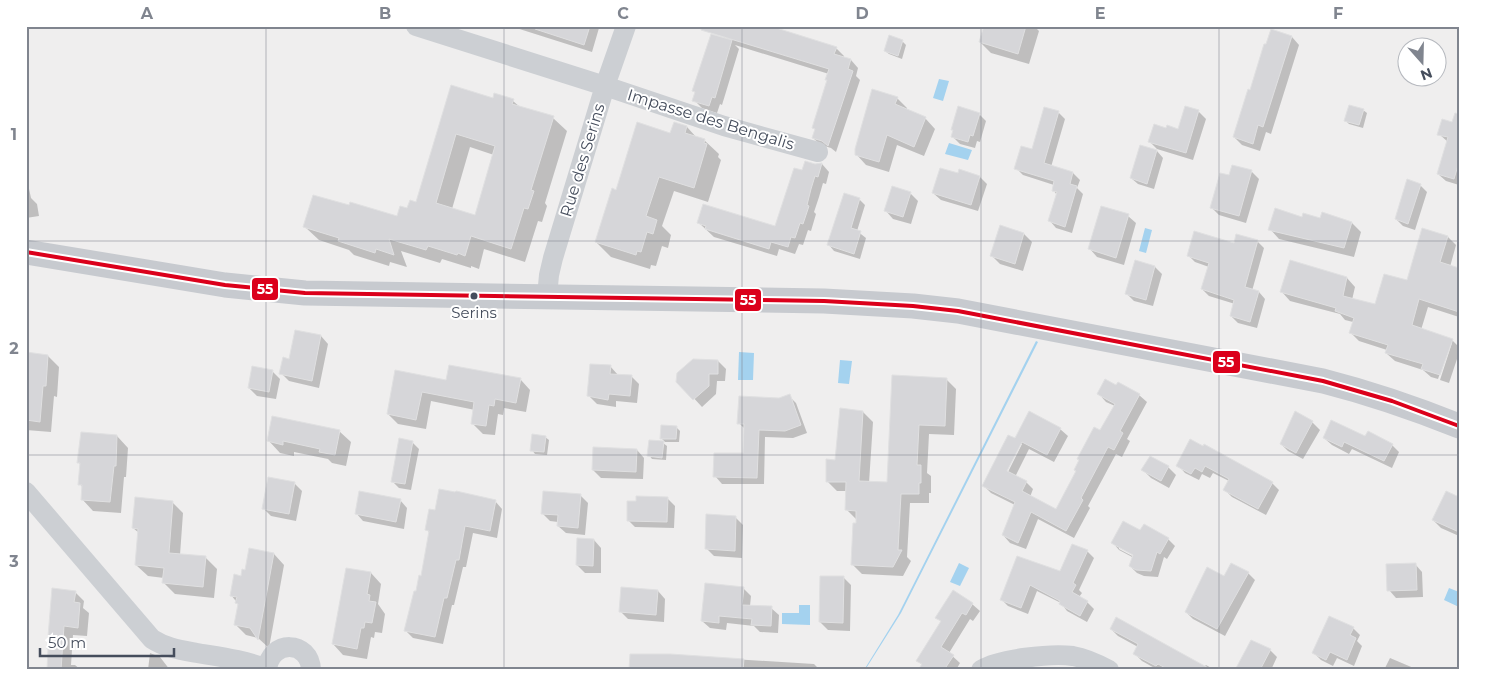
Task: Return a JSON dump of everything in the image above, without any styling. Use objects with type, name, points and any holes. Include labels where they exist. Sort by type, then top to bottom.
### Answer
[{"type":"main road","points":[[26,252],[179,278],[305,293],[824,301],[913,306],[958,311],[1323,381],[1359,390],[1414,408],[1459,426]]},
{"type":"street","name":"Impasse des Bengalis","points":[[416,26],[724,126],[818,152]]},
{"type":"street","name":"Rue des Serins","points":[[547,296],[549,275],[605,86],[626,26]]},
{"type":"street","points":[[26,492],[152,639],[175,649],[250,662],[267,669],[268,662],[275,652],[288,647],[294,647],[309,659],[311,670]]},
{"type":"street","points":[[981,670],[998,662],[1053,656],[1072,656],[1109,670]]},
{"type":"water","points":[[939,79],[949,81],[943,101],[933,98]]},
{"type":"water","points":[[949,143],[972,150],[968,160],[945,154]]},
{"type":"water","points":[[1145,228],[1152,230],[1146,253],[1139,251]]},
{"type":"water","points":[[1036,341],[1038,342],[901,613],[864,670],[898,615]]},
{"type":"water","points":[[739,352],[754,353],[753,380],[738,380]]},
{"type":"water","points":[[840,360],[852,361],[849,384],[838,383]]},
{"type":"water","points":[[959,563],[969,568],[960,586],[950,582]]},
{"type":"water","points":[[1449,588],[1459,592],[1459,607],[1444,600]]},
{"type":"water","points":[[799,605],[810,605],[810,625],[782,624],[782,613],[799,613]]},
{"type":"building","points":[[536,26],[590,26],[584,45],[535,29]]},
{"type":"building","points":[[701,26],[770,26],[837,47],[834,54],[851,59],[848,69],[853,71],[828,146],[822,141],[812,138],[815,129],[812,128],[829,69],[701,30]]},
{"type":"building","points":[[984,26],[1026,26],[1018,54],[979,42]]},
{"type":"building","points":[[1271,29],[1292,36],[1263,127],[1258,125],[1253,144],[1233,137],[1248,89],[1250,90],[1264,44],[1266,44]]},
{"type":"building","points":[[711,34],[732,40],[715,98],[712,97],[709,106],[692,101],[695,92],[692,91]]},
{"type":"building","points":[[889,35],[903,40],[898,56],[884,51]]},
{"type":"building","points":[[451,85],[493,98],[494,93],[514,99],[512,104],[554,116],[531,190],[534,191],[528,209],[524,208],[511,249],[471,236],[465,256],[428,246],[426,250],[389,239],[394,255],[376,249],[375,253],[338,241],[339,238],[303,227],[313,195],[349,205],[350,202],[397,216],[400,206],[407,208],[410,200],[416,202]],"holes":[[[456,134],[495,146],[475,215],[436,203]]]},
{"type":"building","points":[[872,89],[898,97],[895,104],[926,117],[914,147],[887,135],[879,162],[855,155]]},
{"type":"building","points":[[1349,105],[1364,109],[1359,125],[1344,121]]},
{"type":"building","points":[[958,106],[980,113],[973,136],[970,135],[968,142],[951,137],[953,130],[951,130]]},
{"type":"building","points":[[1185,106],[1199,110],[1186,153],[1148,142],[1154,124],[1166,128],[1167,125],[1178,129]]},
{"type":"building","points":[[1044,107],[1059,111],[1044,163],[1073,172],[1070,184],[1077,186],[1065,227],[1048,221],[1057,192],[1052,191],[1054,181],[1014,169],[1021,146],[1032,149]]},
{"type":"building","points":[[1455,113],[1459,114],[1459,162],[1454,179],[1437,174],[1448,137],[1437,135],[1442,119],[1452,122]]},
{"type":"building","points":[[637,122],[670,133],[674,122],[687,126],[685,133],[705,139],[704,143],[707,144],[694,188],[659,177],[646,216],[657,220],[653,234],[647,232],[641,252],[637,251],[636,255],[595,242],[612,188],[616,190]]},
{"type":"building","points":[[1140,145],[1157,150],[1147,184],[1130,178]]},
{"type":"building","points":[[805,161],[815,164],[822,163],[818,177],[815,176],[803,224],[800,223],[795,238],[791,237],[788,247],[771,242],[769,249],[705,229],[706,226],[697,223],[703,204],[775,226],[794,168],[802,170]]},
{"type":"building","points":[[1232,165],[1252,170],[1239,216],[1210,208],[1220,173],[1229,175]]},
{"type":"building","points":[[940,168],[958,173],[959,169],[980,176],[971,205],[932,193]]},
{"type":"building","points":[[1407,179],[1421,184],[1408,224],[1395,219]]},
{"type":"building","points":[[892,186],[911,192],[903,217],[884,211]]},
{"type":"building","points":[[844,193],[860,198],[851,228],[861,231],[854,254],[827,245]]},
{"type":"building","points":[[1101,206],[1129,214],[1116,258],[1088,249]]},
{"type":"building","points":[[1275,208],[1302,217],[1303,213],[1320,218],[1322,212],[1352,222],[1344,248],[1268,230]]},
{"type":"building","points":[[1000,225],[1024,233],[1015,264],[990,256]]},
{"type":"building","points":[[1422,228],[1448,236],[1440,262],[1459,268],[1459,312],[1419,299],[1412,325],[1453,339],[1440,375],[1421,369],[1423,364],[1385,353],[1388,345],[1349,333],[1354,318],[1335,311],[1336,308],[1280,292],[1290,260],[1347,277],[1343,296],[1375,304],[1384,274],[1407,280]]},
{"type":"building","points":[[1194,231],[1234,243],[1236,234],[1258,240],[1245,287],[1259,291],[1250,322],[1230,316],[1234,300],[1201,289],[1209,263],[1187,256]]},
{"type":"building","points":[[1135,260],[1155,266],[1146,300],[1125,294]]},
{"type":"building","points":[[295,330],[321,335],[312,381],[279,374],[283,357],[289,359]]},
{"type":"building","points":[[26,352],[48,355],[46,386],[43,386],[40,422],[26,420]]},
{"type":"building","points":[[693,359],[718,360],[718,374],[709,374],[709,386],[693,400],[676,382],[677,373]]},
{"type":"building","points":[[590,364],[611,365],[610,374],[632,375],[630,396],[609,394],[608,400],[587,396]]},
{"type":"building","points":[[449,365],[521,378],[516,403],[495,399],[494,406],[489,405],[486,426],[471,424],[474,402],[422,392],[416,420],[387,414],[395,370],[446,380]]},
{"type":"building","points":[[252,366],[273,370],[269,392],[248,388]]},
{"type":"building","points":[[892,375],[947,378],[945,426],[919,425],[917,465],[921,465],[921,483],[919,483],[919,494],[901,494],[898,550],[902,550],[893,567],[851,565],[853,523],[856,523],[856,511],[845,510],[846,482],[826,482],[826,459],[835,460],[840,408],[863,411],[859,481],[887,482]]},
{"type":"building","points":[[1105,379],[1116,385],[1118,382],[1140,394],[1120,431],[1123,433],[1114,450],[1108,447],[1066,531],[1031,512],[1018,543],[1002,535],[1015,502],[982,486],[1008,435],[1015,438],[1029,411],[1061,428],[1047,455],[1022,442],[1007,471],[1027,481],[1022,491],[1056,509],[1076,471],[1074,470],[1079,460],[1077,459],[1094,427],[1100,430],[1115,404],[1097,394]]},
{"type":"building","points":[[790,394],[801,425],[785,431],[759,430],[757,478],[713,477],[714,453],[743,453],[744,424],[737,424],[739,396],[779,398]]},
{"type":"building","points":[[1295,411],[1313,421],[1296,453],[1280,444]]},
{"type":"building","points":[[272,416],[340,430],[335,455],[319,452],[320,449],[283,441],[283,445],[267,441]]},
{"type":"building","points":[[1331,420],[1365,436],[1368,431],[1393,444],[1384,461],[1344,442],[1342,447],[1323,438]]},
{"type":"building","points":[[661,425],[677,426],[676,439],[660,439]]},
{"type":"building","points":[[81,432],[117,435],[116,466],[114,466],[110,502],[81,500],[82,485],[78,485],[80,463],[77,463]]},
{"type":"building","points":[[532,434],[546,436],[544,452],[530,451]]},
{"type":"building","points":[[399,438],[413,441],[405,484],[391,482]]},
{"type":"building","points":[[1190,439],[1203,446],[1204,444],[1273,482],[1258,509],[1223,490],[1229,479],[1205,466],[1202,472],[1195,468],[1191,474],[1176,466]]},
{"type":"building","points":[[649,440],[664,441],[662,458],[647,456]]},
{"type":"building","points":[[593,447],[637,449],[636,472],[592,470]]},
{"type":"building","points":[[1150,456],[1169,466],[1161,481],[1141,470]]},
{"type":"building","points":[[268,477],[295,482],[289,514],[262,509]]},
{"type":"building","points":[[439,489],[496,500],[490,531],[465,526],[459,560],[456,560],[447,598],[444,598],[435,637],[404,631],[414,591],[416,591],[419,575],[421,576],[429,531],[425,530],[429,509],[435,510]]},
{"type":"building","points":[[359,491],[401,499],[396,522],[355,514]]},
{"type":"building","points":[[543,491],[581,494],[578,528],[557,526],[558,515],[541,514]]},
{"type":"building","points":[[1446,491],[1459,497],[1459,532],[1432,520]]},
{"type":"building","points":[[636,496],[668,497],[667,522],[627,521],[627,501],[636,501]]},
{"type":"building","points":[[135,497],[173,501],[169,553],[206,556],[203,587],[162,583],[164,568],[135,565],[138,529],[132,528]]},
{"type":"building","points":[[706,514],[736,516],[735,551],[705,549]]},
{"type":"building","points":[[1123,521],[1140,530],[1144,524],[1169,538],[1160,554],[1157,552],[1151,571],[1136,570],[1129,566],[1133,555],[1111,543]]},
{"type":"building","points":[[577,538],[594,539],[593,566],[576,565]]},
{"type":"building","points":[[1072,544],[1088,550],[1073,583],[1076,585],[1072,592],[1088,601],[1080,616],[1059,604],[1060,601],[1030,585],[1021,608],[1000,600],[1017,556],[1060,571]]},
{"type":"building","points":[[249,548],[274,553],[258,640],[250,628],[234,625],[238,604],[235,603],[237,597],[230,596],[234,574],[241,576],[242,569],[245,570]]},
{"type":"building","points":[[1231,563],[1249,572],[1217,629],[1185,612],[1207,567],[1224,576]]},
{"type":"building","points":[[1416,563],[1417,590],[1387,591],[1386,564]]},
{"type":"building","points":[[346,568],[371,572],[367,594],[370,595],[369,601],[376,602],[372,623],[365,622],[364,628],[361,628],[357,649],[332,644]]},
{"type":"building","points":[[820,576],[844,576],[843,623],[819,622]]},
{"type":"building","points":[[705,583],[744,587],[742,605],[772,606],[771,626],[751,625],[752,619],[719,616],[719,623],[701,621]]},
{"type":"building","points":[[621,587],[658,590],[656,615],[619,612]]},
{"type":"building","points":[[52,588],[76,591],[74,602],[80,603],[78,628],[64,626],[61,670],[47,670]]},
{"type":"building","points":[[953,590],[973,603],[966,615],[962,613],[941,647],[954,655],[944,670],[918,670],[922,664],[916,661],[941,621],[935,618]]},
{"type":"building","points":[[1329,616],[1354,627],[1350,635],[1356,638],[1347,660],[1330,652],[1326,660],[1312,653]]},
{"type":"building","points":[[1116,617],[1212,670],[1169,670],[1158,664],[1156,666],[1133,654],[1138,644],[1110,629]]},
{"type":"building","points":[[1251,640],[1271,649],[1260,670],[1235,670]]},
{"type":"building","points":[[630,654],[670,654],[744,659],[743,670],[629,670]]},
{"type":"transit line","name":"55","points":[[26,252],[225,285],[305,293],[824,301],[913,306],[958,311],[1323,381],[1392,401],[1459,426]]},
{"type":"place","name":"Serins","points":[[474,296]]}]
